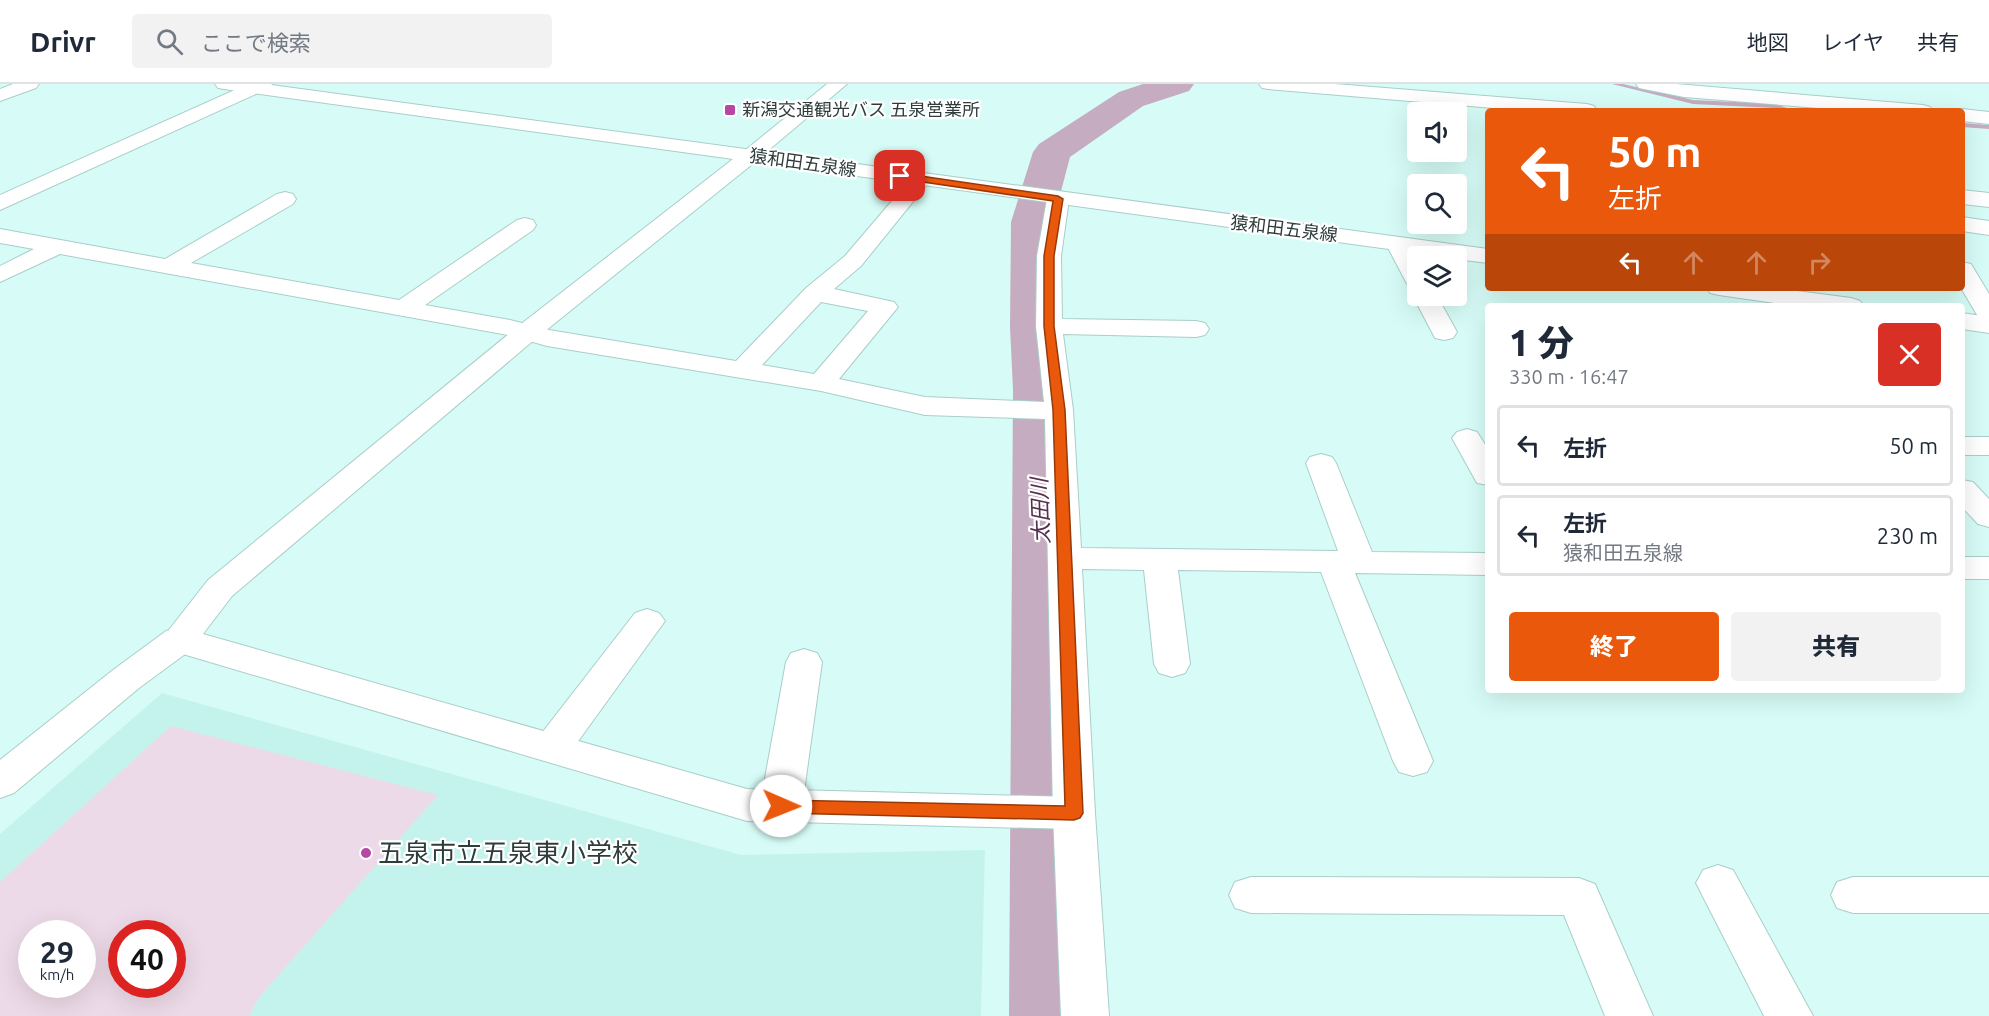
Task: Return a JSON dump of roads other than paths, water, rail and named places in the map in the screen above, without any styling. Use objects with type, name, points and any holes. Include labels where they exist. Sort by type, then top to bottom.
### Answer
[{"type":"street","points":[[0,95],[30,84]]},
{"type":"street","name":"猿和田五泉線","points":[[224,84],[259,86],[1026,195],[1485,256]]},
{"type":"street","points":[[0,782],[126,679],[179,640],[220,588],[525,334],[838,84]]},
{"type":"street","points":[[1268,84],[1562,108]]},
{"type":"street","points":[[1645,84],[1684,92],[1885,108]]},
{"type":"street","points":[[0,203],[259,86]]},
{"type":"street","points":[[1965,115],[1989,118]]},
{"type":"street","points":[[741,371],[815,293],[853,261],[921,179]]},
{"type":"street","points":[[1965,197],[1989,200]]},
{"type":"street","points":[[168,267],[285,199]]},
{"type":"street","points":[[1058,199],[1049,256],[1049,326],[1059,410],[1064,558],[1056,813],[1085,1016]]},
{"type":"street","points":[[1965,224],[1989,228]]},
{"type":"street","points":[[403,309],[525,225]]},
{"type":"street","points":[[0,236],[510,328],[525,334],[820,383],[925,406],[1018,411],[1059,410]]},
{"type":"street","points":[[1398,244],[1407,261]]},
{"type":"street","points":[[0,275],[58,246]]},
{"type":"street","points":[[1965,274],[1989,315]]},
{"type":"street","points":[[1734,291],[1785,301],[1811,303]]},
{"type":"street","points":[[815,293],[885,307],[820,383]]},
{"type":"street","points":[[1430,306],[1444,332]]},
{"type":"street","points":[[1965,321],[1989,325]]},
{"type":"street","points":[[1049,326],[1196,329]]},
{"type":"street","points":[[1467,438],[1485,471]]},
{"type":"street","points":[[1965,446],[1989,446]]},
{"type":"street","points":[[1322,463],[1346,562],[1413,761]]},
{"type":"street","points":[[1965,492],[1989,517]]},
{"type":"street","points":[[1064,558],[1485,564]]},
{"type":"street","points":[[1160,559],[1172,664]]},
{"type":"street","points":[[1965,568],[1989,568]]},
{"type":"street","points":[[552,747],[647,621]]},
{"type":"street","points":[[179,640],[552,747],[747,806],[1056,813]]},
{"type":"street","points":[[781,806],[804,662]]},
{"type":"street","points":[[1718,883],[1788,1016]]},
{"type":"street","points":[[1251,895],[1579,897],[1629,1016]]},
{"type":"street","points":[[1853,895],[1989,895]]},
{"type":"waterway","name":"太田川","points":[[1054,1016],[1039,390],[1034,327],[1032,222],[1052,152],[1131,99],[1177,84]]},
{"type":"waterway","points":[[1615,84],[1693,102],[1782,108]]},
{"type":"waterway","points":[[1965,125],[1989,127]]},
{"type":"place","name":"新潟交通観光バス 五泉営業所","points":[[730,110]]},
{"type":"place","name":"五泉市立五泉東小学校","points":[[366,853]]}]
